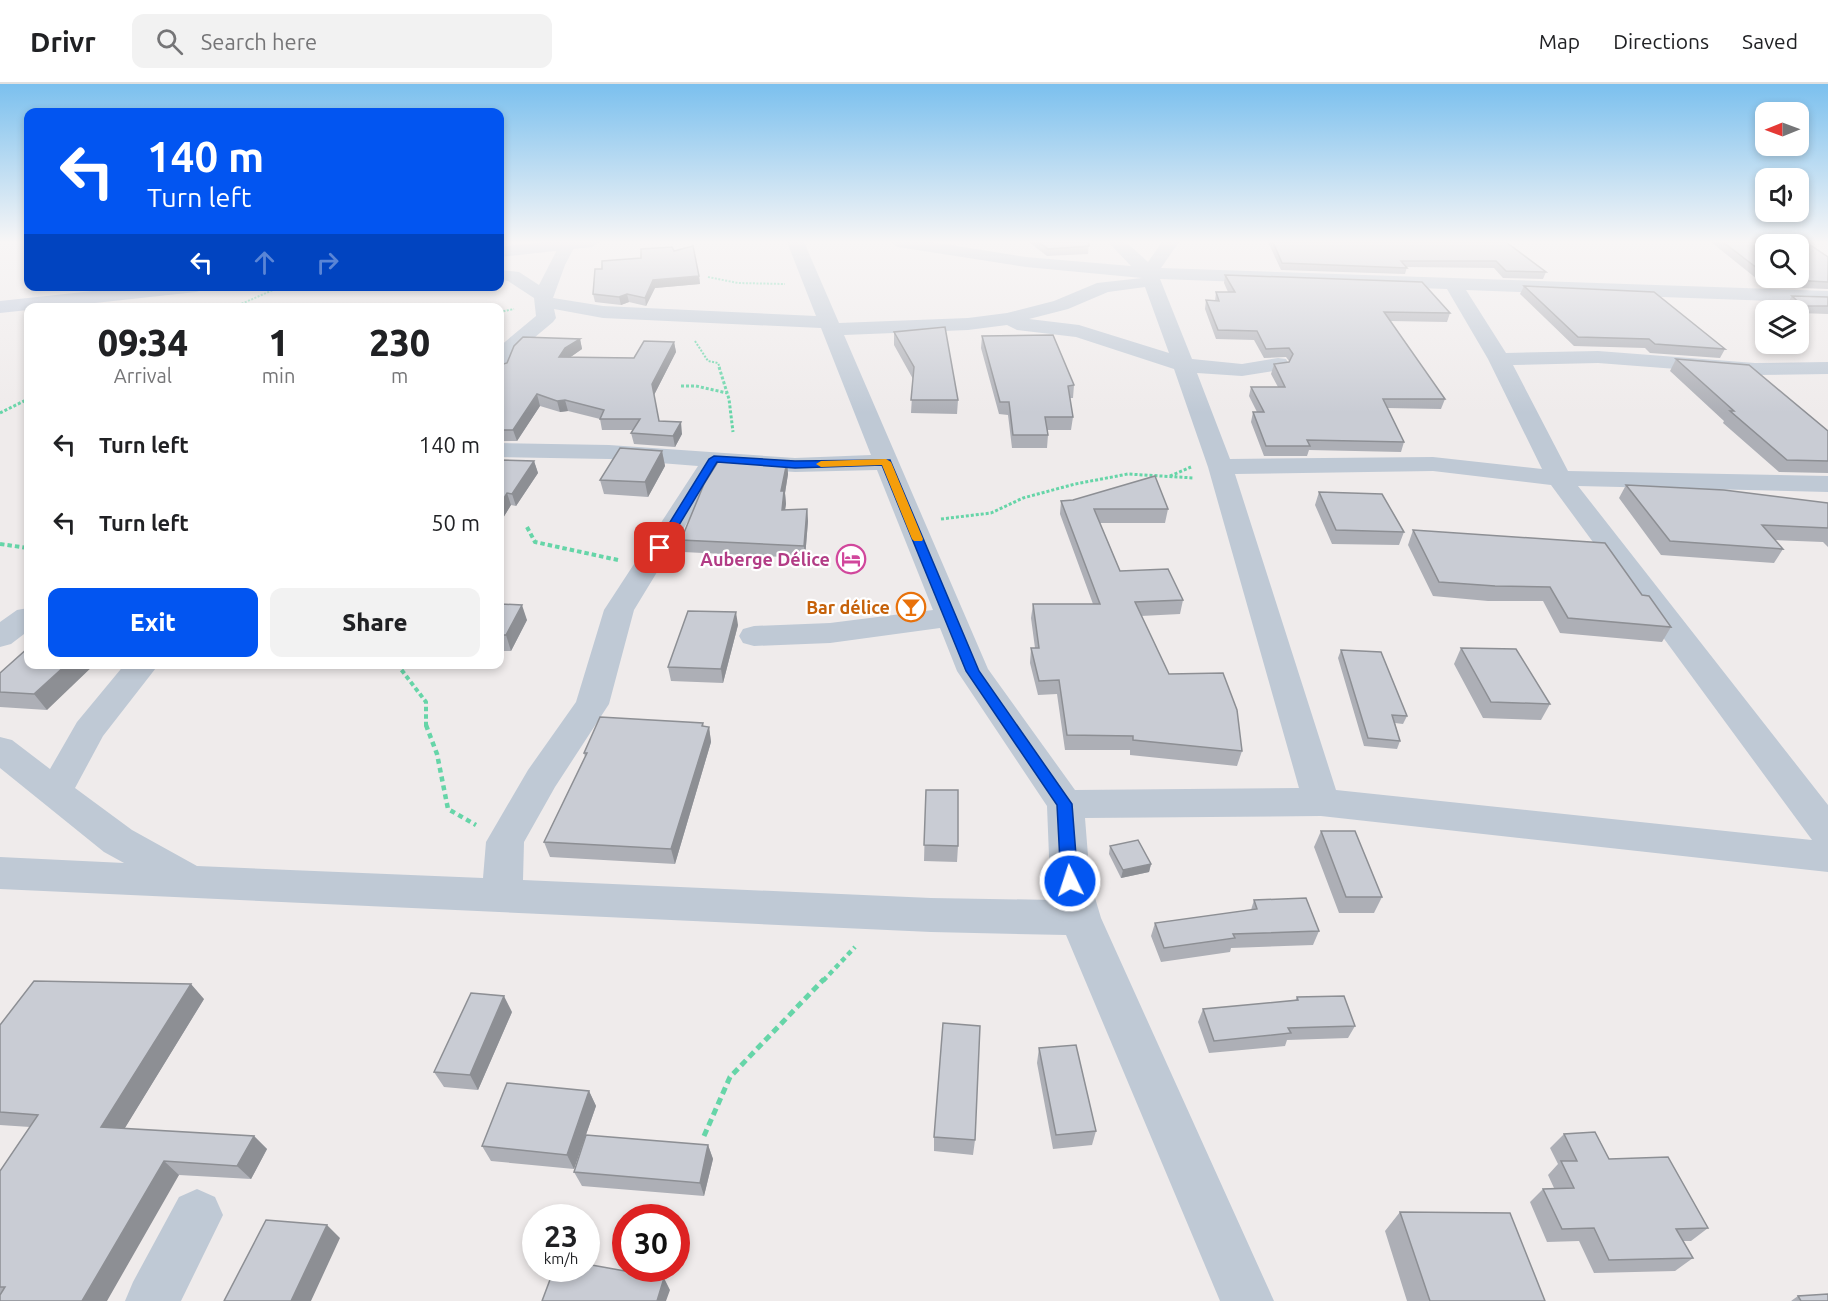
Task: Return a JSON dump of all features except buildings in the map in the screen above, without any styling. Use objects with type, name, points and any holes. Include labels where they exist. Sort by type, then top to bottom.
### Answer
[{"type":"street","points":[[45,303],[82,299]]},
{"type":"street","points":[[504,358],[507,350],[546,318],[544,299],[603,312],[681,316],[989,321],[1079,331],[1184,364],[1242,370],[1278,364]]},
{"type":"street","points":[[818,299],[973,671],[1065,804],[1070,881],[1080,918],[1247,1301]]},
{"type":"street","points":[[989,321],[1007,319],[1076,299]]},
{"type":"street","points":[[1159,299],[1220,467],[1321,802]]},
{"type":"street","points":[[1463,299],[1499,359],[1559,477],[1828,833]]},
{"type":"street","points":[[0,308],[24,305]]},
{"type":"street","points":[[1499,359],[1598,357],[1755,369],[1828,368]]},
{"type":"street","points":[[504,450],[609,452],[795,465],[886,462]]},
{"type":"street","points":[[502,896],[505,842],[541,779],[592,704],[619,610],[714,459]]},
{"type":"street","points":[[1220,467],[1432,464],[1559,477],[1828,484]]},
{"type":"street","points":[[754,636],[830,633],[950,616]]},
{"type":"street","points":[[0,637],[24,620]]},
{"type":"street","points":[[55,792],[89,730],[139,669]]},
{"type":"street","points":[[0,748],[118,841],[190,882]]},
{"type":"street","points":[[1065,804],[1321,802],[1828,857]]},
{"type":"street","points":[[0,873],[502,896],[1080,918]]},
{"type":"street","points":[[152,1301],[197,1215]]},
{"type":"path","points":[[804,299],[826,317]]},
{"type":"path","points":[[681,316],[683,332],[699,344],[708,361],[718,363],[727,393],[733,432]]},
{"type":"path","points":[[681,386],[696,386],[727,393]]},
{"type":"path","points":[[0,413],[24,401]]},
{"type":"path","points":[[911,522],[991,513],[1023,498],[1075,484],[1128,474],[1196,478],[1228,495]]},
{"type":"path","points":[[527,527],[535,542],[648,566]]},
{"type":"path","points":[[0,544],[24,547]]},
{"type":"path","points":[[401,669],[426,702],[425,724],[437,754],[448,809],[505,842]]},
{"type":"path","points":[[404,669],[404,673]]},
{"type":"path","points":[[704,1136],[730,1077],[888,912]]},
{"type":"slow traffic","points":[[821,464],[886,462],[918,539]]},
{"type":"place","name":"Auberge Délice","points":[[851,559]]},
{"type":"place","name":"Bar délice","points":[[911,607]]},
{"type":"route","points":[[660,548],[714,459],[795,465],[886,462],[973,671],[1065,804],[1070,881]]}]
